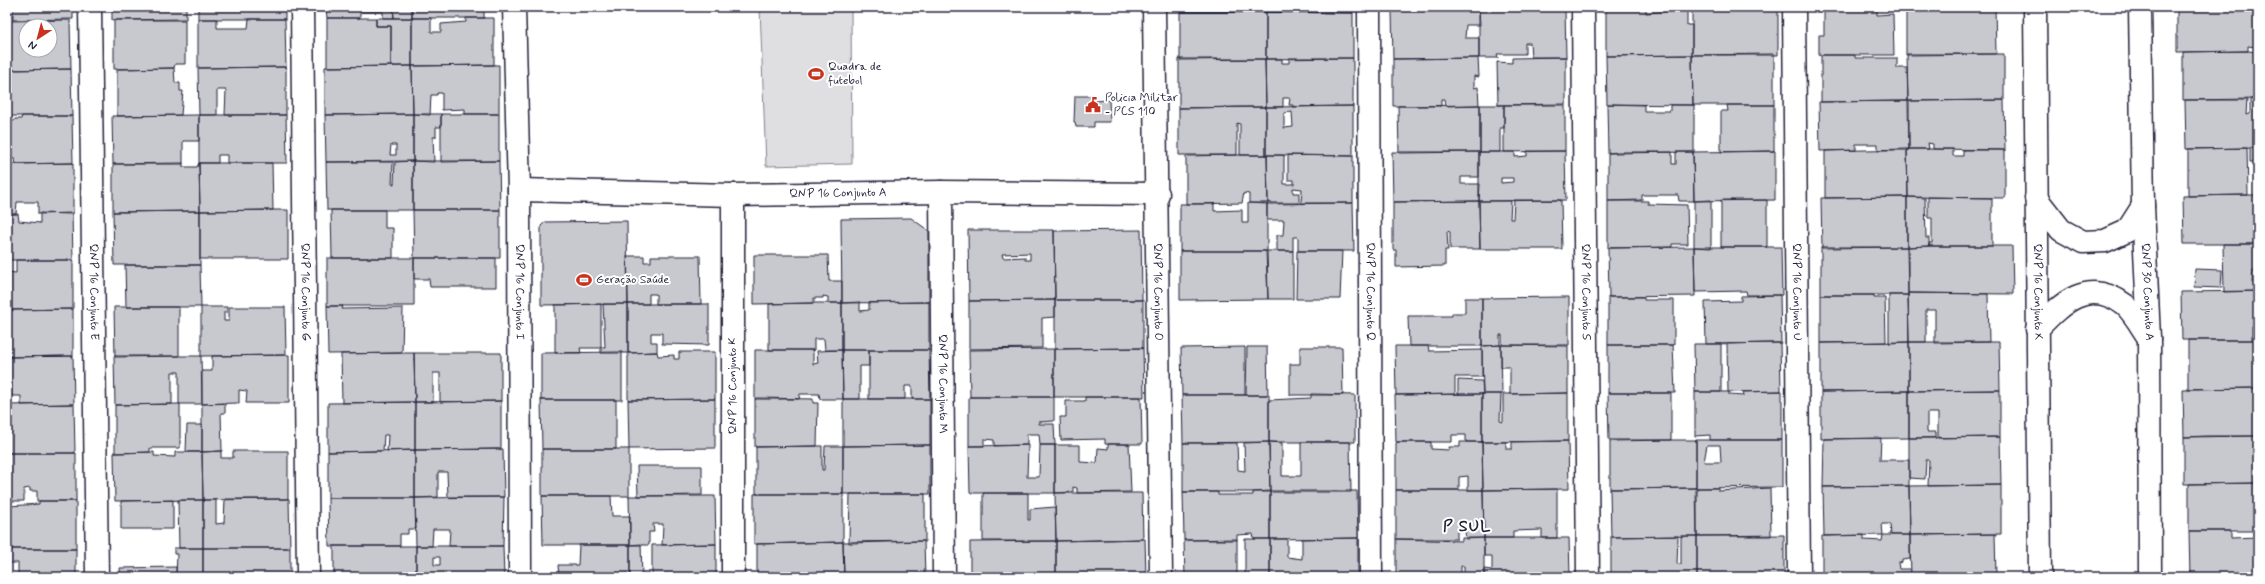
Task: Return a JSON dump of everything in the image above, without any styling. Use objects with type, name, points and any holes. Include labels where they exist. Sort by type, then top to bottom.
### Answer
[{"type":"street","name":"QNP 16 Conjunto E","points":[[90,7],[97,577]]},
{"type":"street","name":"QNP 16 Conjunto G","points":[[302,7],[308,577]]},
{"type":"street","name":"QNP 16 Conjunto I","points":[[514,7],[519,190],[520,577]]},
{"type":"street","name":"QNP 16 Conjunto O","points":[[1154,7],[1158,194],[1160,577]]},
{"type":"street","name":"QNP 16 Conjunto Q","points":[[1368,7],[1371,577]]},
{"type":"street","name":"QNP 16 Conjunto S","points":[[1583,7],[1588,577]]},
{"type":"street","name":"QNP 16 Conjunto U","points":[[1794,7],[1799,577]]},
{"type":"street","name":"QNP 16 Conjunto X","points":[[2035,7],[2040,577]]},
{"type":"street","name":"QNP 30 Conjunto A","points":[[2140,7],[2143,206],[2149,338],[2150,577]]},
{"type":"street","name":"QNP 16 Conjunto A","points":[[519,190],[733,194],[941,192],[1158,194]]},
{"type":"street","name":"QNP 16 Conjunto M","points":[[941,192],[944,577]]},
{"type":"street","name":"QNP 16 Conjunto K","points":[[733,194],[733,577]]},
{"type":"street","points":[[2036,198],[2061,230],[2083,242],[2105,241],[2127,230],[2143,206]]},
{"type":"street","points":[[2037,329],[2061,305],[2080,294],[2104,294],[2125,306],[2149,338]]},
{"type":"shaded area","points":[[760,7],[851,7],[852,164],[766,166]]},
{"type":"building","points":[[7,7],[10,7],[10,21],[7,21]]},
{"type":"building","points":[[13,7],[73,7],[73,19],[18,18],[18,20],[13,20]]},
{"type":"building","points":[[112,7],[186,7],[186,19],[112,20]]},
{"type":"building","points":[[198,7],[285,7],[285,19],[198,19]]},
{"type":"building","points":[[326,7],[393,7],[394,18],[383,18],[383,12],[360,12],[360,18],[327,18]]},
{"type":"building","points":[[393,7],[412,7],[412,18],[394,18]]},
{"type":"building","points":[[412,7],[484,7],[484,18],[412,18]]},
{"type":"building","points":[[1180,7],[1266,7],[1266,12],[1180,12]]},
{"type":"building","points":[[1266,7],[1353,7],[1353,13],[1266,12]]},
{"type":"building","points":[[1392,7],[1468,7],[1468,10],[1392,10]]},
{"type":"building","points":[[1505,7],[1559,7],[1559,9],[1505,9]]},
{"type":"building","points":[[1692,7],[1778,7],[1778,55],[1692,55]]},
{"type":"building","points":[[1824,7],[1877,7],[1877,15],[1893,14],[1894,55],[1819,55],[1819,35],[1824,35]]},
{"type":"building","points":[[1906,7],[1995,7],[1996,54],[1906,55]]},
{"type":"building","points":[[2177,7],[2258,7],[2256,47],[2248,46],[2248,51],[2177,52]]},
{"type":"building","points":[[1606,8],[1646,8],[1646,13],[1687,10],[1687,25],[1692,25],[1692,55],[1606,56]]},
{"type":"building","points":[[1479,9],[1480,25],[1466,25],[1465,38],[1479,38],[1479,58],[1393,59],[1392,10]]},
{"type":"building","points":[[1479,9],[1565,9],[1566,57],[1531,57],[1530,43],[1525,43],[1525,54],[1497,54],[1498,58],[1479,58]]},
{"type":"building","points":[[1180,12],[1266,12],[1266,59],[1180,60]]},
{"type":"building","points":[[1266,12],[1353,13],[1353,58],[1266,59]]},
{"type":"building","points":[[327,18],[376,18],[376,26],[391,26],[391,66],[327,67]]},
{"type":"building","points":[[376,18],[412,18],[412,66],[391,66],[391,26],[376,26]]},
{"type":"building","points":[[412,18],[431,18],[431,32],[441,32],[441,24],[466,22],[466,18],[494,18],[494,65],[412,66]]},
{"type":"building","points":[[198,19],[217,19],[217,28],[248,28],[249,19],[285,19],[286,67],[198,68]]},
{"type":"building","points":[[58,20],[70,20],[71,69],[7,70],[7,21],[18,21],[18,58],[58,58]]},
{"type":"building","points":[[114,20],[185,20],[185,64],[175,64],[174,68],[114,69]]},
{"type":"building","points":[[2183,52],[2258,52],[2258,99],[2183,100]]},
{"type":"building","points":[[1774,54],[1774,105],[1693,105],[1692,55]]},
{"type":"building","points":[[1907,54],[2004,54],[2004,100],[1908,101]]},
{"type":"building","points":[[1692,55],[1693,105],[1607,104],[1606,56]]},
{"type":"building","points":[[1821,55],[1855,55],[1855,58],[1897,58],[1897,68],[1907,68],[1908,101],[1821,102]]},
{"type":"building","points":[[1566,57],[1566,104],[1498,105],[1497,62],[1512,63],[1512,58]]},
{"type":"building","points":[[1289,58],[1353,58],[1353,106],[1293,107],[1293,105],[1289,105],[1290,98],[1283,98],[1283,107],[1266,107],[1265,59],[1282,59],[1282,63],[1289,63]]},
{"type":"building","points":[[1478,58],[1479,77],[1474,76],[1474,88],[1478,87],[1479,105],[1445,106],[1444,99],[1441,99],[1441,106],[1393,106],[1393,59]]},
{"type":"building","points":[[1179,59],[1265,59],[1266,107],[1179,108]]},
{"type":"building","points":[[499,65],[499,114],[465,114],[465,109],[442,110],[442,93],[437,93],[437,95],[431,95],[430,115],[413,114],[412,66]]},
{"type":"building","points":[[412,66],[413,114],[325,115],[325,67]]},
{"type":"building","points":[[286,67],[286,115],[225,115],[226,90],[217,90],[217,115],[199,115],[198,68]]},
{"type":"building","points":[[174,68],[175,83],[180,83],[180,91],[183,91],[181,115],[117,116],[117,69]]},
{"type":"building","points":[[71,69],[72,116],[7,116],[7,70]]},
{"type":"building","points":[[1075,96],[1094,96],[1094,101],[1109,100],[1110,122],[1094,122],[1094,127],[1076,127],[1074,122]]},
{"type":"building","points":[[2250,99],[2258,99],[2257,148],[2186,149],[2185,100],[2247,100],[2246,115],[2250,114]]},
{"type":"building","points":[[2004,100],[2005,150],[1933,149],[1933,144],[1928,143],[1929,149],[1909,149],[1909,101]]},
{"type":"building","points":[[1908,101],[1909,150],[1878,150],[1878,144],[1856,144],[1856,150],[1820,151],[1819,102]]},
{"type":"building","points":[[1607,104],[1644,105],[1644,111],[1670,111],[1670,105],[1694,105],[1694,152],[1608,153]]},
{"type":"building","points":[[1480,105],[1504,105],[1504,128],[1500,128],[1500,152],[1480,152]]},
{"type":"building","points":[[1480,105],[1480,152],[1399,153],[1398,106]]},
{"type":"building","points":[[1504,105],[1565,105],[1565,151],[1504,152]]},
{"type":"building","points":[[1727,105],[1774,105],[1774,151],[1721,152],[1721,111],[1728,111]]},
{"type":"building","points":[[1353,106],[1353,156],[1266,155],[1266,107]],"holes":[[[1292,112],[1293,127],[1284,128],[1284,113]]]},
{"type":"building","points":[[1266,107],[1266,155],[1240,155],[1240,124],[1237,123],[1237,155],[1179,155],[1179,108]]},
{"type":"building","points":[[413,114],[413,161],[326,162],[325,115]],"holes":[[[391,145],[396,145],[396,155],[390,155]]]},
{"type":"building","points":[[413,114],[441,114],[441,127],[436,127],[436,137],[433,137],[434,162],[413,161]]},
{"type":"building","points":[[441,114],[499,114],[499,161],[441,162]]},
{"type":"building","points":[[199,115],[286,115],[287,163],[227,163],[227,155],[218,155],[218,163],[199,163]]},
{"type":"building","points":[[199,115],[199,141],[183,141],[183,164],[113,164],[112,116]]},
{"type":"building","points":[[22,116],[72,116],[73,163],[16,164],[15,159],[7,159],[7,121],[21,119]]},
{"type":"building","points":[[2247,148],[2248,195],[2188,196],[2188,149]]},
{"type":"building","points":[[2250,148],[2258,148],[2258,162],[2250,162]]},
{"type":"building","points":[[1907,149],[1908,197],[1825,198],[1825,151]]},
{"type":"building","points":[[1907,149],[1953,149],[1953,156],[1963,156],[1963,150],[2005,150],[2005,198],[1908,197]]},
{"type":"building","points":[[1527,151],[1565,151],[1566,200],[1479,201],[1479,152],[1515,152],[1515,157],[1527,156]],"holes":[[[1501,178],[1513,178],[1513,182],[1501,183]]]},
{"type":"building","points":[[1775,151],[1775,200],[1694,201],[1693,152]]},
{"type":"building","points":[[1392,152],[1479,152],[1479,177],[1461,177],[1461,184],[1480,184],[1479,201],[1393,202]]},
{"type":"building","points":[[1672,152],[1672,164],[1676,164],[1676,152],[1693,152],[1694,201],[1679,201],[1678,195],[1642,195],[1642,200],[1608,201],[1608,153]]},
{"type":"building","points":[[1267,155],[1268,203],[1249,203],[1249,194],[1244,193],[1242,203],[1186,204],[1186,156]]},
{"type":"building","points":[[1267,155],[1284,155],[1284,184],[1294,184],[1294,180],[1288,180],[1288,155],[1353,156],[1353,203],[1301,203],[1302,189],[1293,188],[1293,193],[1299,193],[1299,203],[1268,203]]},
{"type":"building","points":[[413,161],[413,210],[327,210],[326,162],[393,162],[392,184],[394,184],[395,162]]},
{"type":"building","points":[[413,161],[499,161],[500,210],[413,210]]},
{"type":"building","points":[[73,163],[73,213],[38,214],[38,202],[17,202],[16,214],[7,214],[7,164]]},
{"type":"building","points":[[183,163],[183,167],[197,167],[199,163],[200,211],[113,212],[113,164]]},
{"type":"building","points":[[199,163],[272,163],[273,210],[200,211]]},
{"type":"building","points":[[2258,195],[2258,244],[2184,244],[2183,196]]},
{"type":"building","points":[[1907,197],[1907,247],[1822,248],[1821,198]]},
{"type":"building","points":[[1907,197],[1925,198],[1926,238],[1929,238],[1929,246],[1907,247]]},
{"type":"building","points":[[1928,197],[1992,198],[1992,246],[1929,246],[1929,243],[1932,243],[1932,218],[1928,218]]},
{"type":"building","points":[[1514,200],[1561,200],[1562,249],[1480,249],[1479,201],[1511,201],[1510,219],[1513,219]]},
{"type":"building","points":[[1711,200],[1711,248],[1694,247],[1694,201]]},
{"type":"building","points":[[1721,200],[1767,200],[1767,247],[1721,247]]},
{"type":"building","points":[[1479,201],[1480,249],[1450,249],[1450,232],[1447,231],[1448,250],[1445,250],[1445,266],[1396,267],[1396,250],[1393,250],[1393,202]]},
{"type":"building","points":[[1608,201],[1648,201],[1648,204],[1687,205],[1688,244],[1672,244],[1672,247],[1608,248]]},
{"type":"building","points":[[1248,203],[1267,204],[1267,251],[1180,251],[1180,204],[1214,204],[1214,211],[1242,210],[1242,223],[1248,223]]},
{"type":"building","points":[[1353,203],[1354,251],[1298,251],[1298,237],[1293,237],[1293,251],[1277,251],[1277,235],[1283,235],[1284,220],[1267,220],[1267,204]]},
{"type":"building","points":[[288,210],[288,259],[200,259],[200,211]]},
{"type":"building","points":[[331,210],[385,210],[385,228],[393,228],[393,258],[332,258]]},
{"type":"building","points":[[413,210],[500,210],[500,258],[414,258]]},
{"type":"building","points":[[200,211],[200,265],[114,265],[113,212]]},
{"type":"building","points":[[40,213],[72,214],[73,260],[7,260],[7,214],[18,214],[19,221],[40,223]]},
{"type":"building","points":[[911,218],[929,231],[929,302],[842,303],[841,219]]},
{"type":"building","name":"Geração Saúde","points":[[627,221],[628,304],[541,305],[541,226],[545,222]]},
{"type":"building","points":[[968,230],[1054,230],[1055,300],[969,301]],"holes":[[[1030,253],[1030,260],[1025,260],[1025,257],[1003,258],[1002,254]]]},
{"type":"building","points":[[1141,230],[1142,300],[1055,300],[1054,231]]},
{"type":"building","points":[[2223,244],[2258,244],[2258,270],[2253,270],[2252,282],[2258,283],[2258,291],[2224,292]]},
{"type":"building","points":[[2012,246],[2013,294],[1908,293],[1908,247]]},
{"type":"building","points":[[1694,247],[1695,296],[1609,297],[1608,248]]},
{"type":"building","points":[[1694,247],[1781,247],[1782,295],[1747,295],[1746,291],[1695,292]]},
{"type":"building","points":[[1821,247],[1907,247],[1908,295],[1821,295]]},
{"type":"building","points":[[1180,251],[1266,251],[1268,299],[1180,300]]},
{"type":"building","points":[[1267,251],[1293,251],[1293,299],[1268,299]]},
{"type":"building","points":[[1297,251],[1342,251],[1340,299],[1296,299]]},
{"type":"building","points":[[754,255],[828,255],[829,281],[842,281],[842,303],[828,303],[828,297],[823,296],[823,298],[814,298],[814,303],[754,304]]},
{"type":"building","points":[[627,256],[644,256],[644,262],[651,262],[651,256],[700,256],[701,304],[656,304],[656,294],[649,294],[649,304],[628,304]]},
{"type":"building","points":[[327,258],[414,258],[414,306],[327,306]]},
{"type":"building","points":[[414,258],[496,258],[496,287],[430,287],[429,279],[414,279]]},
{"type":"building","points":[[16,260],[73,260],[73,309],[7,310],[7,272],[16,273]]},
{"type":"building","points":[[125,265],[200,265],[201,307],[126,307]]},
{"type":"building","points":[[2195,269],[2222,270],[2221,288],[2194,287]]},
{"type":"building","points":[[2258,291],[2258,326],[2252,326],[2252,340],[2182,340],[2181,292]]},
{"type":"building","points":[[1908,293],[1988,294],[1989,342],[1935,343],[1935,310],[1926,310],[1926,342],[1909,342]]},
{"type":"building","points":[[1780,295],[1781,343],[1706,344],[1705,302],[1741,301],[1741,296]]},
{"type":"building","points":[[1821,295],[1874,295],[1874,298],[1885,298],[1886,342],[1821,343]]},
{"type":"building","points":[[1889,295],[1908,295],[1909,342],[1889,343]]},
{"type":"building","points":[[1569,297],[1569,345],[1502,345],[1502,335],[1500,335],[1500,345],[1482,346],[1482,298]]},
{"type":"building","points":[[1608,297],[1644,297],[1644,300],[1674,300],[1674,345],[1608,345]]},
{"type":"building","points":[[1465,298],[1482,298],[1482,346],[1409,346],[1408,316],[1452,316],[1452,313],[1465,313]]},
{"type":"building","points":[[1055,300],[1055,317],[1042,318],[1042,348],[969,349],[969,301]]},
{"type":"building","points":[[1055,300],[1143,300],[1143,348],[1055,349]]},
{"type":"building","points":[[860,302],[860,311],[869,310],[869,303],[929,302],[929,350],[842,350],[842,303]]},
{"type":"building","points":[[842,303],[842,350],[825,350],[824,339],[814,339],[814,350],[769,350],[769,304]]},
{"type":"building","points":[[601,304],[601,348],[580,348],[581,353],[555,353],[555,305]]},
{"type":"building","points":[[603,304],[628,304],[628,353],[601,353],[601,347],[605,347]]},
{"type":"building","points":[[628,304],[709,304],[709,345],[662,344],[662,333],[651,333],[651,342],[657,342],[657,352],[628,353]]},
{"type":"building","points":[[327,306],[343,306],[342,309],[403,308],[402,353],[328,354]]},
{"type":"building","points":[[114,307],[179,307],[179,356],[115,357]]},
{"type":"building","points":[[201,307],[227,307],[227,312],[224,312],[224,321],[229,321],[229,307],[285,307],[286,355],[201,356]]},
{"type":"building","points":[[73,309],[73,356],[7,357],[7,310]]},
{"type":"building","points":[[2188,340],[2258,340],[2258,388],[2188,389]]},
{"type":"building","points":[[1909,342],[1909,391],[1821,392],[1821,343]]},
{"type":"building","points":[[1909,342],[1999,342],[2000,390],[1909,391]]},
{"type":"building","points":[[1780,343],[1781,391],[1728,392],[1727,344]]},
{"type":"building","points":[[1694,344],[1721,344],[1721,392],[1695,392]]},
{"type":"building","points":[[1501,345],[1502,394],[1483,394],[1482,346]]},
{"type":"building","points":[[1501,345],[1568,346],[1568,393],[1510,394],[1510,367],[1501,367]]},
{"type":"building","points":[[1608,345],[1673,345],[1675,393],[1608,393]]},
{"type":"building","points":[[1395,346],[1428,346],[1429,351],[1482,350],[1482,377],[1455,377],[1455,394],[1396,395]]},
{"type":"building","points":[[1245,347],[1245,395],[1182,395],[1181,348]]},
{"type":"building","points":[[1247,347],[1267,347],[1268,395],[1246,395]]},
{"type":"building","points":[[1300,347],[1342,347],[1343,395],[1290,395],[1290,364],[1300,364]]},
{"type":"building","points":[[1143,348],[1144,397],[1054,397],[1054,349]]},
{"type":"building","points":[[1054,349],[1054,397],[970,397],[969,350]]},
{"type":"building","points":[[755,350],[813,350],[813,364],[818,363],[817,351],[842,350],[843,399],[820,399],[819,394],[800,394],[799,399],[755,399]]},
{"type":"building","points":[[842,350],[869,350],[869,366],[860,366],[860,399],[843,399]]},
{"type":"building","points":[[869,350],[929,350],[930,399],[912,399],[912,386],[905,386],[905,399],[869,399]]},
{"type":"building","points":[[622,352],[622,400],[541,400],[541,353]]},
{"type":"building","points":[[657,352],[658,356],[674,355],[674,359],[679,359],[679,352],[715,352],[715,399],[628,400],[628,353]]},
{"type":"building","points":[[414,353],[415,402],[342,403],[341,354]]},
{"type":"building","points":[[414,353],[501,353],[501,401],[440,402],[440,373],[433,373],[433,402],[415,402]]},
{"type":"building","points":[[289,355],[289,403],[246,403],[247,391],[239,390],[239,403],[202,404],[202,371],[212,371],[212,356]]},
{"type":"building","points":[[73,356],[74,404],[21,405],[21,396],[12,396],[10,382],[7,382],[7,357]]},
{"type":"building","points":[[114,356],[201,356],[202,404],[179,404],[179,372],[172,372],[172,404],[115,405]]},
{"type":"building","points":[[1458,380],[1482,381],[1483,394],[1458,394]]},
{"type":"building","points":[[2258,388],[2258,436],[2184,437],[2183,389]]},
{"type":"building","points":[[2000,390],[2000,437],[1938,438],[1938,413],[1927,413],[1927,432],[1936,432],[1936,438],[1909,438],[1909,391]]},
{"type":"building","points":[[1782,391],[1782,440],[1710,440],[1710,435],[1695,436],[1695,392],[1729,392],[1729,395],[1744,396],[1743,392]]},
{"type":"building","points":[[1909,391],[1909,438],[1821,439],[1821,392]]},
{"type":"building","points":[[1568,393],[1568,441],[1482,442],[1482,394],[1501,394],[1500,421],[1503,422],[1503,394]]},
{"type":"building","points":[[1608,393],[1671,393],[1671,440],[1609,440]]},
{"type":"building","points":[[1311,394],[1355,395],[1355,442],[1269,442],[1269,400],[1311,398]]},
{"type":"building","points":[[1482,394],[1482,442],[1466,442],[1466,435],[1452,435],[1452,442],[1396,442],[1395,395]]},
{"type":"building","points":[[1182,395],[1269,395],[1269,442],[1183,443]]},
{"type":"building","points":[[969,397],[1054,397],[1054,421],[1039,422],[1039,424],[1054,424],[1055,445],[1040,445],[1039,434],[1027,434],[1027,445],[994,446],[994,440],[984,439],[984,446],[969,446]]},
{"type":"building","points":[[1085,397],[1141,397],[1142,444],[1105,444],[1105,439],[1061,440],[1060,417],[1066,417],[1066,401],[1085,401]]},
{"type":"building","points":[[715,399],[715,448],[629,449],[628,400]]},
{"type":"building","points":[[755,399],[813,399],[813,403],[818,403],[817,446],[755,447]]},
{"type":"building","points":[[843,399],[930,399],[930,445],[843,446]]},
{"type":"building","points":[[541,400],[616,400],[616,449],[542,449]]},
{"type":"building","points":[[501,401],[501,449],[415,450],[415,402]]},
{"type":"building","points":[[415,402],[415,450],[387,451],[388,435],[384,435],[383,451],[328,452],[328,403]]},
{"type":"building","points":[[225,403],[225,413],[221,413],[222,451],[202,452],[202,404]]},
{"type":"building","points":[[74,404],[75,453],[7,453],[7,405]]},
{"type":"building","points":[[180,404],[180,448],[150,448],[150,452],[115,453],[115,405]]},
{"type":"building","points":[[187,425],[202,425],[202,452],[186,452]]},
{"type":"building","points":[[2258,436],[2258,483],[2184,484],[2184,437]]},
{"type":"building","points":[[2000,437],[2001,485],[1928,486],[1929,460],[1926,460],[1925,479],[1909,478],[1909,438]]},
{"type":"building","points":[[1881,438],[1880,460],[1909,460],[1909,486],[1823,487],[1824,439]]},
{"type":"building","points":[[1696,440],[1696,488],[1610,489],[1610,441]]},
{"type":"building","points":[[1696,440],[1782,440],[1782,487],[1696,488]],"holes":[[[1707,445],[1720,445],[1721,462],[1704,462]]]},
{"type":"building","points":[[1568,441],[1569,489],[1483,490],[1482,442],[1506,442],[1506,449],[1512,449],[1512,442]]},
{"type":"building","points":[[1269,442],[1270,492],[1183,492],[1183,443],[1237,443],[1238,470],[1245,471],[1244,443]]},
{"type":"building","points":[[1269,442],[1282,443],[1282,476],[1301,476],[1301,442],[1350,442],[1351,492],[1270,492]]},
{"type":"building","points":[[1431,442],[1431,449],[1449,450],[1449,447],[1460,447],[1460,442],[1482,442],[1483,490],[1468,490],[1468,476],[1459,477],[1459,490],[1396,490],[1396,443]]},
{"type":"building","points":[[1108,444],[1129,444],[1131,492],[1077,493],[1077,488],[1073,487],[1073,492],[1055,493],[1055,445],[1080,445],[1080,462],[1097,463],[1098,448],[1108,449]]},
{"type":"building","points":[[930,445],[930,494],[843,494],[843,446]]},
{"type":"building","points":[[1028,445],[1027,477],[1039,477],[1040,445],[1055,445],[1055,493],[970,493],[969,446]]},
{"type":"building","points":[[822,446],[822,470],[824,470],[825,446],[843,446],[843,494],[756,494],[756,447]]},
{"type":"building","points":[[503,449],[504,497],[448,497],[447,472],[438,472],[438,497],[415,498],[415,450]]},
{"type":"building","points":[[542,449],[629,449],[629,496],[542,496]]},
{"type":"building","points":[[415,450],[415,498],[328,498],[328,452]]},
{"type":"building","points":[[221,451],[221,458],[233,458],[233,451],[288,451],[288,499],[203,500],[202,452]]},
{"type":"building","points":[[154,452],[154,456],[175,457],[175,452],[202,452],[203,500],[115,501],[114,453]]},
{"type":"building","points":[[7,453],[76,453],[76,501],[37,501],[37,491],[30,491],[30,488],[24,489],[24,501],[7,501]]},
{"type":"building","points":[[637,466],[702,466],[702,495],[638,496]]},
{"type":"building","points":[[2258,483],[2258,531],[2189,531],[2189,484]]},
{"type":"building","points":[[2001,485],[2001,534],[1910,535],[1909,486]]},
{"type":"building","points":[[1909,486],[1910,535],[1891,535],[1890,524],[1882,524],[1883,535],[1824,536],[1823,487]]},
{"type":"building","points":[[1696,488],[1697,536],[1611,537],[1610,489]]},
{"type":"building","points":[[1697,488],[1718,488],[1718,491],[1770,488],[1771,536],[1697,536]]},
{"type":"building","points":[[1557,489],[1557,538],[1542,538],[1542,530],[1513,531],[1513,538],[1484,538],[1483,490]]},
{"type":"building","points":[[1396,490],[1483,490],[1484,538],[1466,539],[1465,531],[1457,531],[1457,539],[1396,539]]},
{"type":"building","points":[[1270,491],[1357,491],[1358,538],[1270,539]]},
{"type":"building","points":[[1270,491],[1270,539],[1254,539],[1253,534],[1237,535],[1237,540],[1184,540],[1183,492],[1218,492],[1218,495],[1253,495],[1253,492]]},
{"type":"building","points":[[983,493],[1028,493],[1028,520],[1030,520],[1030,509],[1055,507],[1056,541],[983,541]]},
{"type":"building","points":[[1055,493],[1142,493],[1143,539],[1056,541]]},
{"type":"building","points":[[754,494],[843,494],[843,542],[754,544]]},
{"type":"building","points":[[850,494],[925,494],[925,541],[849,543]]},
{"type":"building","points":[[542,496],[611,496],[612,516],[630,516],[630,545],[543,545]]},
{"type":"building","points":[[629,496],[715,496],[716,544],[662,545],[663,524],[653,524],[654,532],[649,532],[649,545],[630,545]]},
{"type":"building","points":[[504,497],[503,546],[449,546],[450,529],[433,529],[432,546],[416,546],[415,498]]},
{"type":"building","points":[[328,498],[415,498],[416,529],[408,529],[408,534],[400,534],[400,546],[329,546]]},
{"type":"building","points":[[225,499],[289,499],[290,548],[203,548],[203,500],[216,500],[216,524],[224,523]]},
{"type":"building","points":[[173,500],[173,529],[121,529],[121,501]]},
{"type":"building","points":[[178,500],[203,500],[203,548],[179,548]]},
{"type":"building","points":[[39,501],[76,501],[76,549],[7,549],[7,515],[9,515],[9,506],[39,504]]},
{"type":"building","points":[[2189,531],[2231,531],[2231,538],[2258,537],[2258,577],[2190,577]]},
{"type":"building","points":[[1995,534],[1996,577],[1911,577],[1910,535]]},
{"type":"building","points":[[1784,535],[1784,577],[1697,577],[1697,536]]},
{"type":"building","points":[[1864,535],[1864,540],[1882,541],[1883,535],[1910,535],[1910,559],[1902,560],[1902,563],[1898,562],[1899,569],[1910,569],[1911,577],[1822,577],[1822,536]]},
{"type":"building","points":[[1678,536],[1677,564],[1681,564],[1681,536],[1697,536],[1697,577],[1611,577],[1611,537]]},
{"type":"building","points":[[1358,538],[1358,577],[1270,577],[1270,539],[1287,539],[1287,557],[1302,559],[1302,539]]},
{"type":"building","points":[[1462,538],[1484,538],[1484,577],[1464,577],[1464,566],[1461,566],[1461,577],[1396,577],[1396,539],[1462,541]]},
{"type":"building","points":[[1484,538],[1569,538],[1570,577],[1484,577],[1484,569],[1492,570],[1492,556],[1484,556]]},
{"type":"building","points":[[1145,539],[1146,577],[1056,577],[1056,541]]},
{"type":"building","points":[[1237,539],[1237,577],[1185,577],[1184,540]]},
{"type":"building","points":[[1245,539],[1270,539],[1270,577],[1245,577]]},
{"type":"building","points":[[924,541],[925,577],[844,577],[843,542]]},
{"type":"building","points":[[1056,541],[1056,577],[970,577],[970,542]]},
{"type":"building","points":[[843,542],[844,577],[757,577],[757,544]]},
{"type":"building","points":[[641,544],[642,577],[630,577],[630,545]]},
{"type":"building","points":[[716,544],[716,577],[652,577],[652,545]]},
{"type":"building","points":[[579,545],[630,545],[630,577],[559,577],[558,565],[578,565]]},
{"type":"building","points":[[334,546],[416,546],[416,577],[334,577]]},
{"type":"building","points":[[416,546],[503,546],[504,577],[416,577]],"holes":[[[434,557],[440,557],[440,565],[434,565]]]},
{"type":"building","points":[[174,548],[203,548],[203,577],[176,577],[177,554],[174,554]]},
{"type":"building","points":[[203,548],[290,548],[290,577],[229,577],[229,575],[203,577]]},
{"type":"building","points":[[7,549],[76,549],[76,577],[22,577],[18,575],[18,563],[7,563]]},
{"type":"building","points":[[176,567],[176,577],[121,577],[120,568]]},
{"type":"place","name":"Quadra de futebol","points":[[816,74]]},
{"type":"place","name":"Policia Militar - PCS 110","points":[[1093,105]]},
{"type":"place","name":"Geração Saúde","points":[[584,280]]},
{"type":"district","name":"P SUL","points":[[1467,526]]}]
